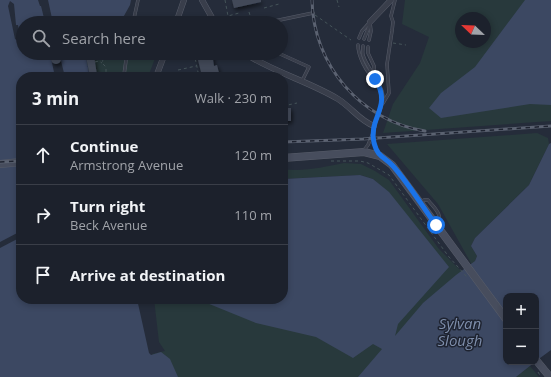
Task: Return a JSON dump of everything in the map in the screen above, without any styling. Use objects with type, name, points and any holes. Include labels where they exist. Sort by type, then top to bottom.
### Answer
[{"type":"street","points":[[178,16],[184,0]]},
{"type":"street","points":[[202,0],[211,16]]},
{"type":"street","points":[[370,22],[391,0]]},
{"type":"street","points":[[158,72],[162,60]]},
{"type":"street","points":[[256,60],[281,72]]},
{"type":"street","points":[[288,75],[337,99],[361,119],[374,126]]},
{"type":"street","points":[[288,158],[361,152],[367,152],[380,156],[392,165],[503,315]]},
{"type":"street","points":[[0,164],[16,162]]},
{"type":"street","points":[[539,364],[550,377]]},
{"type":"lane","points":[[134,16],[138,0]]},
{"type":"lane","points":[[361,152],[368,145],[382,105],[389,93],[387,64],[393,22],[391,16],[395,0]]},
{"type":"lane","points":[[288,18],[313,13]]},
{"type":"lane","points":[[359,38],[362,30],[370,22]]},
{"type":"lane","points":[[364,39],[370,22]]},
{"type":"lane","points":[[369,40],[371,31],[370,22]]},
{"type":"lane","points":[[358,45],[359,54],[370,76],[375,79]]},
{"type":"lane","points":[[363,46],[363,55],[379,84],[383,97],[382,105]]},
{"type":"lane","points":[[368,47],[368,53],[374,66],[375,79]]},
{"type":"lane","points":[[288,58],[309,67],[301,81]]},
{"type":"lane","points":[[124,72],[126,60]]},
{"type":"lane","points":[[373,133],[380,156]]},
{"type":"path","points":[[225,0],[228,16],[239,14]]},
{"type":"path","points":[[337,0],[339,8]]},
{"type":"path","points":[[264,8],[279,4]]},
{"type":"path","points":[[250,12],[251,16]]},
{"type":"path","points":[[313,13],[351,40]]},
{"type":"path","points":[[391,43],[406,46]]},
{"type":"path","points":[[196,60],[198,72]]},
{"type":"path","points":[[95,62],[99,61],[102,63],[106,67],[106,72]]},
{"type":"path","points":[[178,70],[197,66]]},
{"type":"path","points":[[288,105],[297,104]]},
{"type":"path","points":[[329,161],[360,161],[368,163],[389,175],[459,269]]},
{"type":"shaded area","points":[[405,0],[551,0],[551,121],[383,133],[393,104],[420,63],[429,37],[402,24]]},
{"type":"shaded area","points":[[87,60],[154,60],[150,72],[89,72]]},
{"type":"shaded area","points":[[537,133],[548,138],[549,144],[529,185],[475,238],[471,246],[477,256],[472,265],[438,204],[387,144]]},
{"type":"shaded area","points":[[344,163],[361,164],[389,180],[439,249],[462,272],[373,377],[166,377],[152,354],[165,351],[159,342],[155,304],[251,304],[304,320],[431,246],[389,193],[373,179],[360,175],[288,179],[288,170],[321,167]]},
{"type":"shaded area","points":[[530,366],[539,377],[516,377]]},
{"type":"water","points":[[0,0],[131,0],[124,16],[16,16],[16,60],[86,60],[89,72],[16,72],[16,304],[138,304],[149,353],[151,355],[161,352],[170,359],[178,377],[0,377]]},
{"type":"water","points":[[525,0],[551,0],[551,105],[530,104],[441,118],[429,108],[441,93],[475,67],[489,48],[491,48],[491,46]]},
{"type":"water","name":"Sylvan Slough","points":[[551,143],[551,350],[539,359],[539,293],[503,293],[503,365],[531,365],[516,377],[358,377],[382,349],[373,344],[353,358],[316,337],[256,323],[209,304],[288,304],[288,179],[360,175],[373,179],[389,192],[449,267],[398,324],[395,336],[423,303],[475,261],[477,256],[471,246],[475,238],[529,185],[549,144]]},
{"type":"pier","points":[[38,0],[48,0],[51,16],[44,16]]},
{"type":"pier","points":[[10,1],[14,4],[16,40],[15,39],[8,6]]},
{"type":"pier","points":[[51,60],[61,60],[64,72],[54,72]]},
{"type":"pier","points":[[16,234],[16,240],[0,248],[0,242]]},
{"type":"building","points":[[232,0],[261,0],[261,2],[234,8]]},
{"type":"building","points":[[61,60],[58,64],[54,64],[51,61]]},
{"type":"building","points":[[87,60],[95,60],[97,72],[89,72]]},
{"type":"building","points":[[198,60],[213,60],[214,66],[217,65],[219,72],[201,72]]},
{"type":"building","points":[[288,108],[291,108],[291,121],[288,121]]},
{"type":"railway","points":[[312,0],[315,24],[321,46],[331,67],[345,86],[361,102],[380,115],[402,125],[425,131]]},
{"type":"railway","points":[[288,142],[363,139],[551,126]]},
{"type":"railway","points":[[0,162],[16,161]]},
{"type":"route","points":[[375,79],[379,84],[383,97],[373,133],[377,150],[380,156],[392,165],[436,225]]}]
